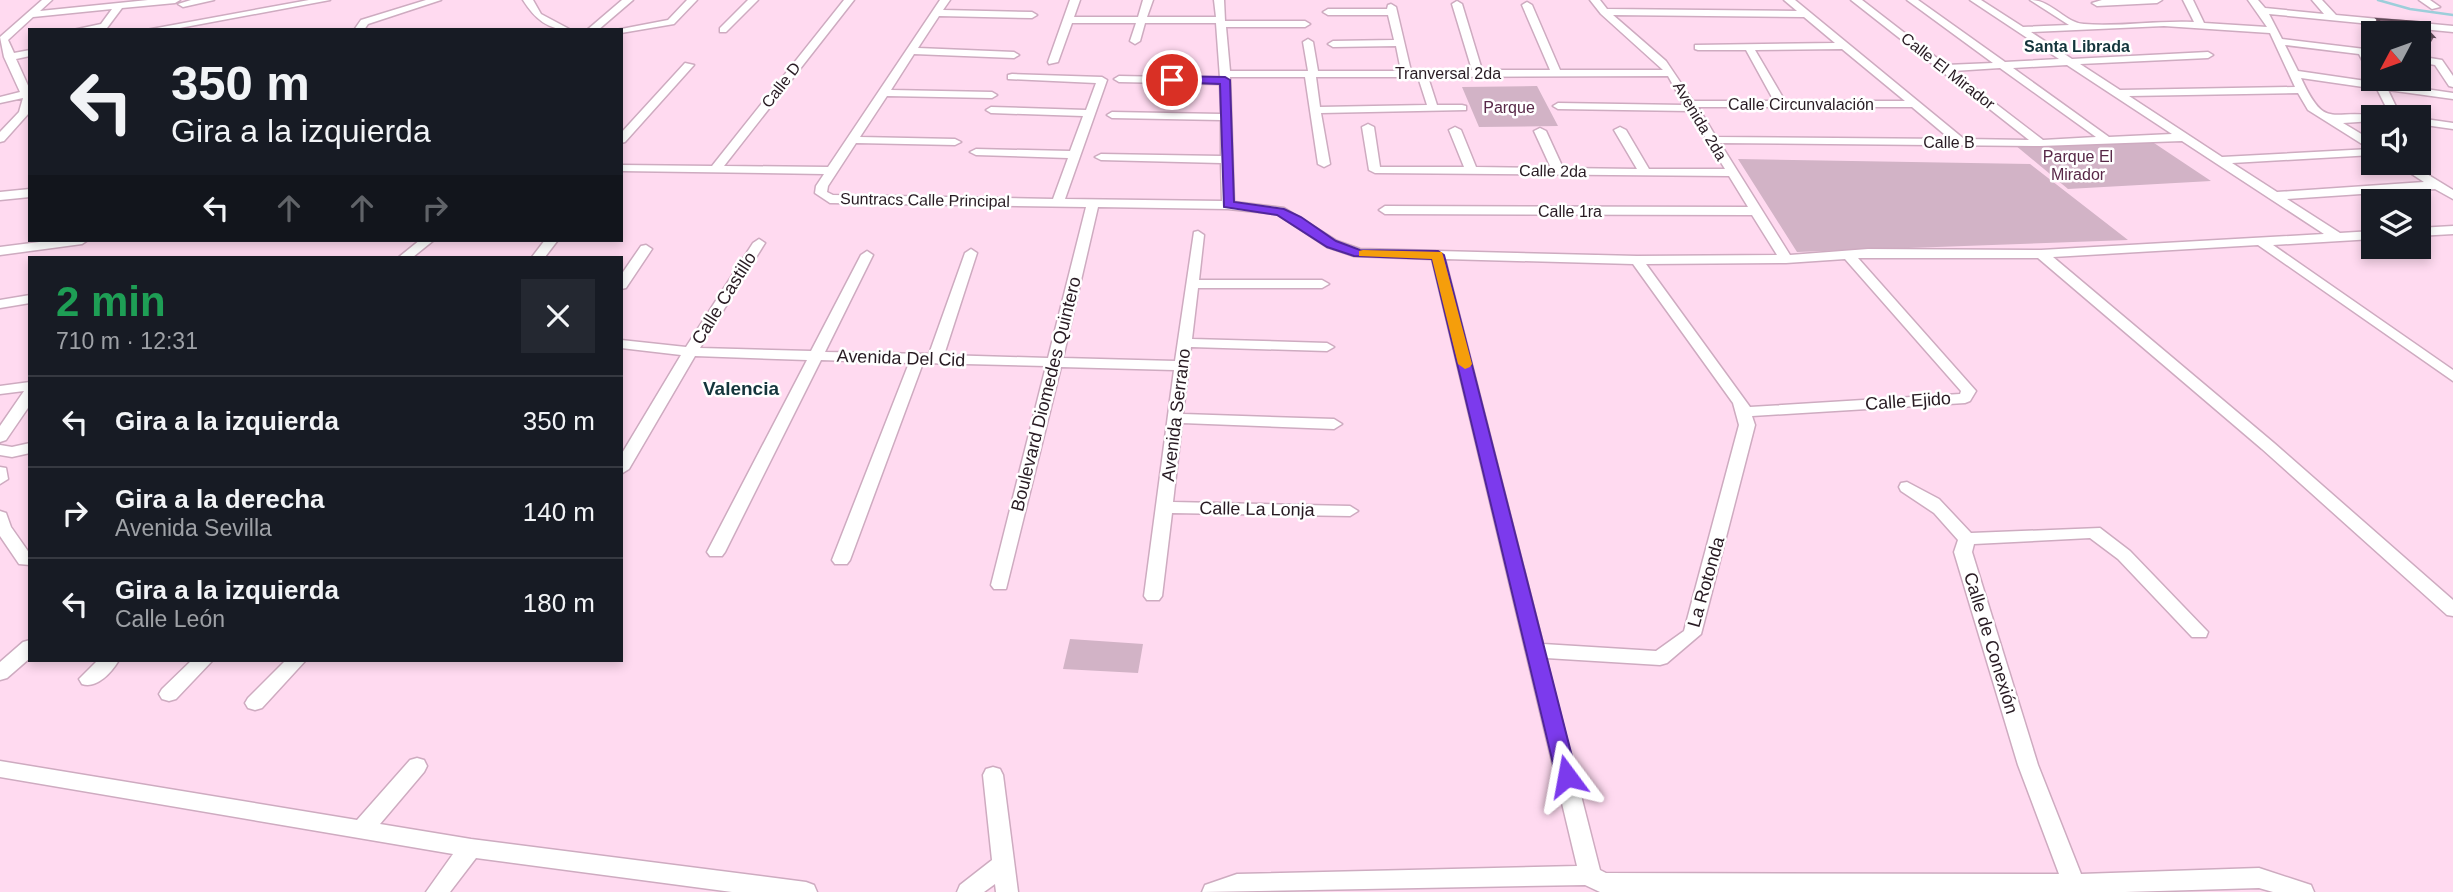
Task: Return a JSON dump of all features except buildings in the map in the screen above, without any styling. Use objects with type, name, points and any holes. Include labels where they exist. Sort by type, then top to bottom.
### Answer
[{"type":"street","points":[[0,139],[24,113],[28,97],[3,39],[47,0]]},
{"type":"street","points":[[29,15],[209,0]]},
{"type":"street","points":[[162,28],[325,0]]},
{"type":"street","points":[[360,28],[364,23],[436,0]]},
{"type":"street","points":[[528,0],[538,16],[562,28]]},
{"type":"street","points":[[594,28],[628,0]]},
{"type":"street","points":[[623,30],[666,25],[692,0]]},
{"type":"street","points":[[723,30],[753,0]]},
{"type":"street","name":"Calle D","points":[[714,170],[849,0]]},
{"type":"street","points":[[623,168],[832,171],[945,0]]},
{"type":"street","points":[[1053,62],[1075,0]]},
{"type":"street","points":[[1135,41],[1148,0]]},
{"type":"street","points":[[1219,0],[1225,77],[1228,205]]},
{"type":"street","name":"Avenida 2da","points":[[1595,0],[1604,12],[1648,47],[1671,72],[1786,259]]},
{"type":"street","name":"Calle Circunvalación","points":[[1789,0],[1961,142]]},
{"type":"street","points":[[1857,0],[1873,0]]},
{"type":"street","name":"Calle El Mirador","points":[[1857,0],[2040,143]]},
{"type":"street","points":[[1912,0],[2006,65],[2108,141]]},
{"type":"street","points":[[1975,0],[2121,93],[2337,237]]},
{"type":"street","points":[[2035,0],[2079,27]]},
{"type":"street","points":[[2094,1],[2157,0]]},
{"type":"street","points":[[2188,0],[2200,24]]},
{"type":"street","points":[[2253,0],[2262,11],[2312,108],[2361,138]]},
{"type":"street","points":[[2317,0],[2333,19]]},
{"type":"street","points":[[2424,0],[2435,7]]},
{"type":"street","points":[[172,26],[182,12],[181,1]]},
{"type":"street","points":[[2094,1],[2133,24]]},
{"type":"street","points":[[1457,4],[1476,88]]},
{"type":"street","points":[[1527,5],[1556,73]]},
{"type":"street","points":[[91,28],[104,26],[118,7]]},
{"type":"street","points":[[1328,12],[1392,9],[1407,73]]},
{"type":"street","points":[[2262,11],[2453,29]]},
{"type":"street","points":[[1604,12],[1806,14]]},
{"type":"street","points":[[937,13],[1032,15]]},
{"type":"street","points":[[1070,20],[1141,19],[1305,24]]},
{"type":"street","points":[[2022,30],[2133,24],[2200,24],[2361,52]]},
{"type":"street","points":[[0,28],[16,26]]},
{"type":"street","points":[[1308,41],[1324,164]]},
{"type":"street","points":[[1333,44],[1400,43]]},
{"type":"street","points":[[1698,47],[1847,46]]},
{"type":"street","points":[[1749,47],[1781,104]]},
{"type":"street","points":[[912,51],[1014,55]]},
{"type":"street","points":[[9,57],[28,53]]},
{"type":"street","points":[[1945,68],[2208,55]]},
{"type":"street","points":[[2431,61],[2438,62],[2453,84]]},
{"type":"street","points":[[623,138],[689,65]]},
{"type":"street","name":"Tranversal 2da","points":[[1119,79],[1312,74],[1671,72]]},
{"type":"street","points":[[1422,73],[1433,108]]},
{"type":"street","points":[[2294,74],[2361,81]]},
{"type":"street","points":[[1012,77],[1102,80],[1057,203],[1228,205],[1280,211],[1297,219],[1332,244],[1359,253],[1637,260],[1786,259],[1848,254],[2041,254],[2361,236]]},
{"type":"street","points":[[2121,93],[2302,90]]},
{"type":"street","points":[[2425,91],[2453,96]]},
{"type":"street","points":[[884,93],[992,95]]},
{"type":"street","points":[[0,100],[28,97]]},
{"type":"street","name":"Calle Circunvalación","points":[[1558,106],[1912,104]]},
{"type":"street","points":[[1316,110],[1462,108]]},
{"type":"street","points":[[991,110],[1090,113]]},
{"type":"street","points":[[1112,115],[1226,117]]},
{"type":"street","points":[[2332,120],[2361,119]]},
{"type":"street","points":[[2431,123],[2453,126]]},
{"type":"street","name":"Calle 2da","points":[[1368,127],[1375,170],[1731,173]]},
{"type":"street","points":[[1620,130],[1645,172]]},
{"type":"street","points":[[1455,131],[1471,170]]},
{"type":"street","points":[[1540,131],[1559,172]]},
{"type":"street","name":"Calle B","points":[[1711,140],[2040,143],[2186,137]]},
{"type":"street","points":[[853,140],[955,142]]},
{"type":"street","points":[[976,152],[1075,155]]},
{"type":"street","points":[[2221,160],[2361,153]]},
{"type":"street","points":[[1101,157],[1227,160]]},
{"type":"street","name":"Suntracs Calle Principal","points":[[832,171],[821,193],[830,199],[1057,203]]},
{"type":"street","points":[[2419,175],[2453,195]]},
{"type":"street","points":[[2275,196],[2437,186]]},
{"type":"street","points":[[0,196],[28,193]]},
{"type":"street","name":"Boulevard Diomedes Quintero","points":[[1000,585],[1093,204]]},
{"type":"street","points":[[1088,220],[1106,210],[1165,209],[1179,204]]},
{"type":"street","name":"Calle 1ra","points":[[1385,210],[1755,211]]},
{"type":"street","points":[[2431,231],[2453,230]]},
{"type":"street","name":"Avenida Serrano","points":[[1153,596],[1198,234]]},
{"type":"street","points":[[0,251],[67,242]]},
{"type":"street","points":[[406,256],[425,242]]},
{"type":"street","points":[[539,256],[550,242]]},
{"type":"street","points":[[2261,242],[2453,377]]},
{"type":"street","name":"Calle Castillo","points":[[623,466],[759,243]]},
{"type":"street","points":[[623,282],[646,249]]},
{"type":"street","points":[[935,359],[971,253]]},
{"type":"street","points":[[716,552],[867,254]]},
{"type":"street","name":"Calle Ejido","points":[[1744,412],[1965,398],[1969,391],[1848,254]]},
{"type":"street","points":[[2041,254],[2268,446],[2453,610]]},
{"type":"street","points":[[1438,255],[1537,651],[1598,879]]},
{"type":"street","points":[[1637,260],[1741,403],[1744,412]]},
{"type":"street","points":[[1192,284],[1322,284]]},
{"type":"street","points":[[0,304],[28,299]]},
{"type":"street","points":[[1185,343],[1327,347]]},
{"type":"street","name":"Avenida Del Cid","points":[[623,344],[690,352],[1182,366]]},
{"type":"street","points":[[841,561],[918,358]]},
{"type":"street","points":[[0,390],[28,386]]},
{"type":"street","points":[[0,437],[28,397]]},
{"type":"street","name":"La Rotonda","points":[[1537,651],[1660,658],[1692,634],[1747,425],[1744,412]]},
{"type":"street","points":[[1175,418],[1334,424]]},
{"type":"street","points":[[0,450],[12,452],[28,448]]},
{"type":"street","points":[[0,472],[0,480]]},
{"type":"street","points":[[1907,487],[1930,498],[1967,538],[2094,532],[2124,555],[2199,632]]},
{"type":"street","name":"Calle La Lonja","points":[[1164,507],[1350,511]]},
{"type":"street","points":[[0,517],[3,528],[25,560]]},
{"type":"street","name":"Calle de Conexión","points":[[1967,538],[1963,552],[2028,765],[2074,884]]},
{"type":"street","points":[[0,673],[28,649]]},
{"type":"street","points":[[89,679],[108,662]]},
{"type":"street","points":[[169,694],[202,662]]},
{"type":"street","points":[[255,703],[295,662]]},
{"type":"street","points":[[362,829],[417,766]]},
{"type":"street","points":[[0,769],[471,848],[806,892]]},
{"type":"street","points":[[993,775],[1007,892]]},
{"type":"street","points":[[437,892],[471,848]]},
{"type":"street","points":[[968,892],[1003,864]]},
{"type":"street","points":[[1213,892],[1237,884],[1598,879],[2263,885],[2303,892]]},
{"type":"green space","name":"Parque","points":[[1537,86],[1558,126],[1479,127],[1462,87]]},
{"type":"green space","name":"Parque El Mirador","points":[[2148,139],[2211,181],[2068,189],[2015,145]]},
{"type":"green space","points":[[1738,159],[2030,164],[2128,240],[1797,252]]},
{"type":"green space","points":[[1070,639],[1143,644],[1138,673],[1063,669]]},
{"type":"waterway","points":[[2378,0],[2410,9],[2453,15]]},
{"type":"slow traffic","points":[[1363,253],[1438,255],[1465,364]]},
{"type":"district","name":"Santa Librada","points":[[2077,46]]},
{"type":"district","name":"Valencia","points":[[741,388]]},
{"type":"route","points":[[1172,80],[1225,80],[1228,205],[1280,211],[1297,219],[1332,244],[1359,253],[1438,255],[1567,776]]}]
